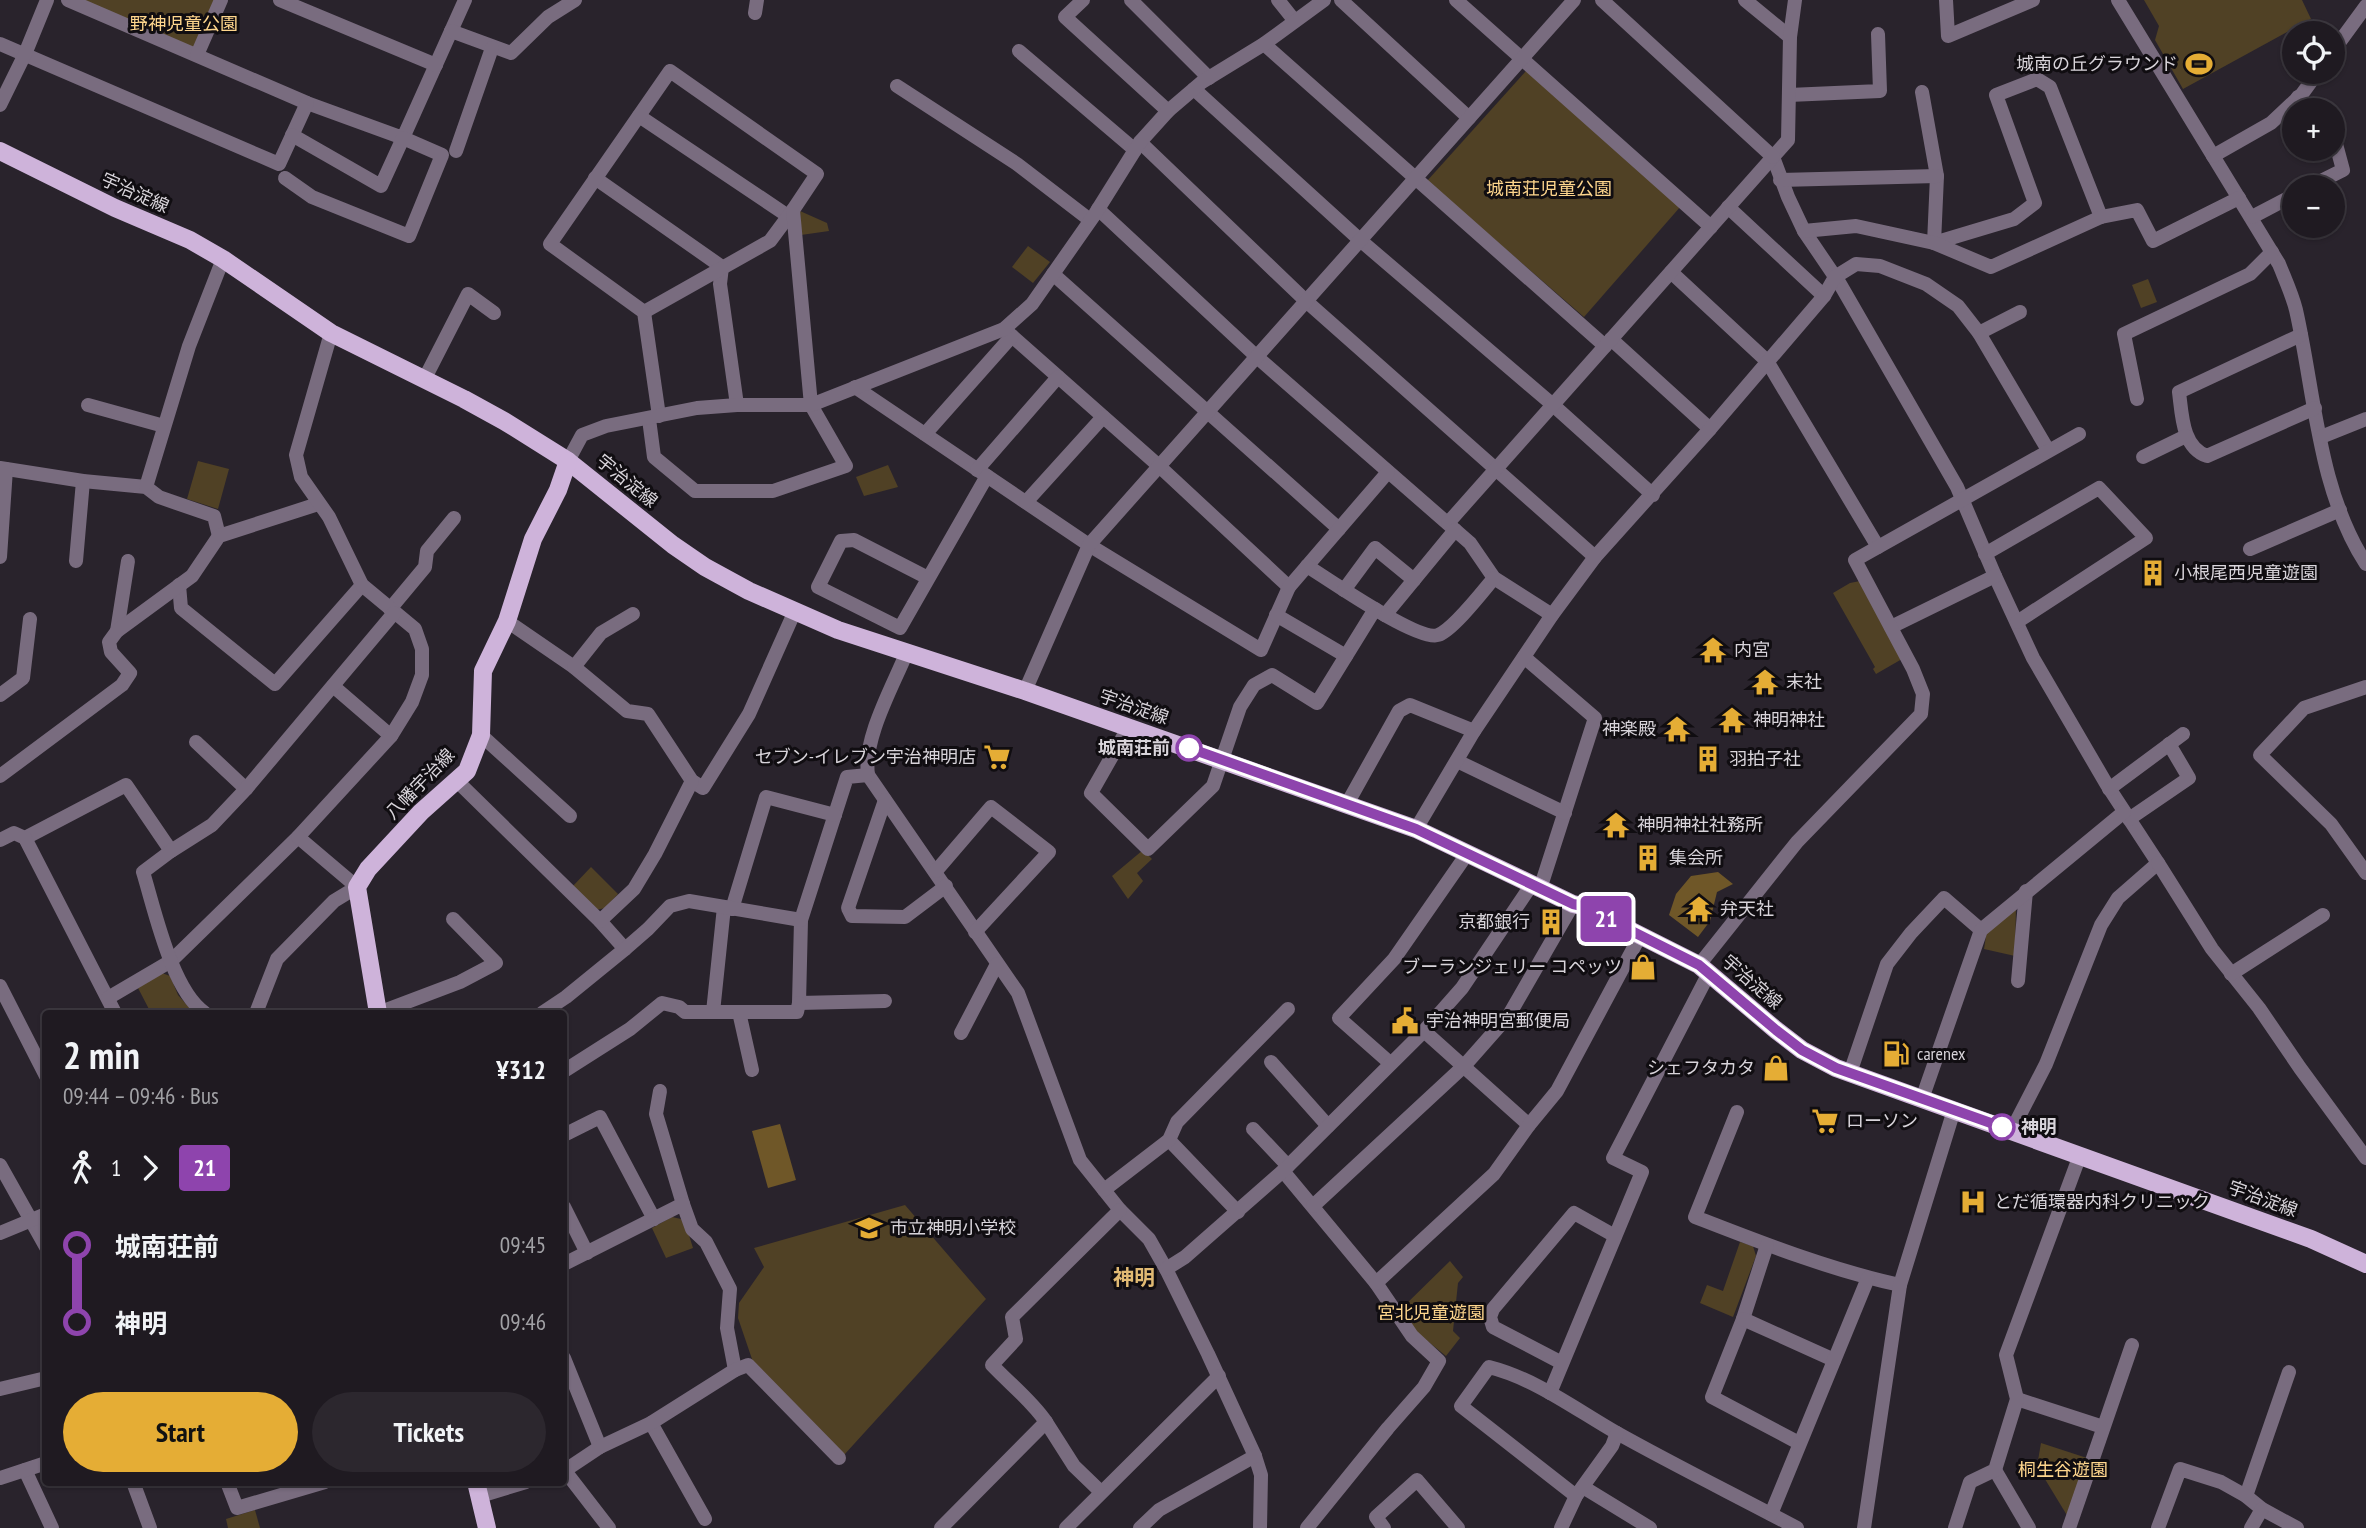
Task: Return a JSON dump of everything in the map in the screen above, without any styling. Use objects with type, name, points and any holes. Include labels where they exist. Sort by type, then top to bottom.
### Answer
[{"type":"main road","name":"宇治淀線","points":[[0,151],[115,208],[191,240],[331,333],[474,404],[568,461],[673,545],[705,567],[749,591],[838,630],[1025,691],[1416,829],[1536,887],[1582,906],[1704,969],[1802,1050],[1836,1068],[2311,1239],[2366,1264]]},
{"type":"main road","name":"八幡宇治線","points":[[357,887],[368,869],[421,812],[467,771],[481,734],[484,671],[507,621],[533,539],[558,490],[568,461]]},
{"type":"main road","points":[[357,887],[378,1010]]},
{"type":"main road","points":[[478,1489],[487,1528]]},
{"type":"street","points":[[0,105],[47,0]]},
{"type":"street","points":[[68,0],[307,103],[442,155],[410,236],[312,197],[285,178]]},
{"type":"street","points":[[197,55],[221,0]]},
{"type":"street","points":[[280,0],[436,65]]},
{"type":"street","points":[[292,135],[381,186],[465,0]]},
{"type":"street","points":[[451,31],[511,53],[548,17],[575,0]]},
{"type":"street","points":[[1083,0],[1065,17],[1168,111]]},
{"type":"street","points":[[1131,0],[1209,78]]},
{"type":"street","points":[[1278,0],[1294,20]]},
{"type":"street","points":[[925,434],[1032,304],[1138,146],[1168,111],[1209,78],[1264,44],[1324,0]]},
{"type":"street","points":[[1341,0],[1469,118]]},
{"type":"street","points":[[1456,0],[1711,227]]},
{"type":"street","points":[[1025,691],[1089,545],[1574,0]]},
{"type":"street","points":[[1602,0],[1773,157],[1780,180],[1804,231],[1835,277],[1957,487],[2033,658],[2109,789],[2211,950],[2259,1008],[2366,1158]]},
{"type":"street","points":[[1745,0],[1790,37]]},
{"type":"street","points":[[1128,727],[1091,793],[1149,849],[1213,786],[1240,707],[1254,685],[1272,675],[1317,703],[1346,656],[1380,612],[1415,580],[1496,468],[1788,140],[1790,37],[1795,0]]},
{"type":"street","points":[[1947,0],[1948,36],[2033,0]]},
{"type":"street","points":[[2118,0],[2279,264],[2295,307],[2330,486],[2355,547],[2366,564]]},
{"type":"street","points":[[2345,37],[2364,14]]},
{"type":"street","points":[[1789,95],[1880,91],[1878,34]]},
{"type":"street","points":[[0,44],[279,164],[307,103]]},
{"type":"street","points":[[1264,44],[1416,178],[1710,429]]},
{"type":"street","points":[[456,151],[492,48]]},
{"type":"street","points":[[1019,51],[1138,146],[1306,301],[1595,557]]},
{"type":"street","points":[[644,312],[770,241],[817,174],[670,71],[550,244],[644,312],[654,418],[654,457],[695,491],[773,491],[846,466],[811,405],[791,213]]},
{"type":"street","points":[[1934,243],[2014,219],[2035,203],[1996,95],[2037,79],[2050,87],[2102,216]]},
{"type":"street","points":[[2213,156],[2271,123],[2308,84]]},
{"type":"street","points":[[897,86],[1094,215],[1470,543],[1494,578],[1552,615]]},
{"type":"street","points":[[1194,89],[1360,240],[1553,405],[1653,495]]},
{"type":"street","points":[[1922,92],[1937,176],[1934,243]]},
{"type":"street","points":[[639,116],[791,213]]},
{"type":"street","points":[[2333,175],[2343,170],[2341,161]]},
{"type":"street","points":[[1780,180],[1937,176]]},
{"type":"street","points":[[596,178],[722,267]]},
{"type":"street","points":[[1804,231],[1856,226],[1934,243],[1991,267],[2102,216],[2137,210],[2153,241],[2239,198]]},
{"type":"street","points":[[2252,217],[2282,201]]},
{"type":"street","points":[[1728,207],[1824,296]]},
{"type":"street","points":[[2137,399],[2124,334],[2250,274],[2272,252]]},
{"type":"street","points":[[146,487],[189,346],[222,259]]},
{"type":"street","points":[[1416,829],[1474,731],[1552,615],[1595,557],[1653,495],[1824,296],[1835,277],[1856,264],[1880,266],[1926,284],[1958,306],[1979,333],[2048,450]]},
{"type":"street","points":[[722,267],[720,284],[737,405]]},
{"type":"street","points":[[1671,272],[1767,361],[1878,547]]},
{"type":"street","points":[[1053,274],[1339,529]]},
{"type":"street","points":[[424,380],[468,294],[494,313]]},
{"type":"street","points":[[1979,333],[2020,312]]},
{"type":"street","points":[[1008,332],[1159,466],[1289,587]]},
{"type":"street","points":[[568,461],[582,435],[606,426],[698,408],[811,405],[1008,332]]},
{"type":"street","points":[[108,998],[171,961],[298,837],[391,736],[412,702],[422,675],[422,649],[415,629],[362,585],[329,517],[318,505],[301,477],[296,455],[331,333]]},
{"type":"street","points":[[2301,335],[2179,392],[2186,436],[2197,453],[2207,456],[2315,408]]},
{"type":"street","points":[[885,645],[900,628],[982,473],[1058,377]]},
{"type":"street","points":[[855,387],[1089,545],[1261,650],[1289,587],[1388,472]]},
{"type":"street","points":[[88,405],[164,426]]},
{"type":"street","points":[[1026,502],[1103,417]]},
{"type":"street","points":[[2321,437],[2366,419]]},
{"type":"street","points":[[1550,1393],[1642,1172],[1613,1158],[1704,969],[1797,842],[1921,714],[1923,694],[1855,560],[2079,434]]},
{"type":"street","points":[[2143,457],[2186,436]]},
{"type":"street","points":[[0,556],[3,469],[146,487],[159,497],[214,516],[219,536]]},
{"type":"street","points":[[76,561],[83,481]]},
{"type":"street","points":[[1985,554],[2099,488],[2146,538],[2017,622]]},
{"type":"street","points":[[0,776],[122,685],[130,673],[111,652],[109,642],[117,631],[192,576],[219,536],[318,505]]},
{"type":"street","points":[[2250,548],[2340,510]]},
{"type":"street","points":[[202,1010],[186,995],[171,961],[143,872],[212,824],[246,789],[392,611],[425,567],[427,551],[454,518]]},
{"type":"street","points":[[900,628],[818,587],[841,541],[854,540],[928,578]]},
{"type":"street","points":[[1344,590],[1375,548],[1415,580]]},
{"type":"street","points":[[117,631],[128,561]]},
{"type":"street","points":[[1307,566],[1380,612],[1428,636],[1440,635],[1451,627],[1494,578]]},
{"type":"street","points":[[1891,627],[1995,576]]},
{"type":"street","points":[[178,585],[181,607],[275,684],[362,585]]},
{"type":"street","points":[[507,621],[574,667],[627,711],[648,714],[692,781],[703,788],[749,714],[794,612]]},
{"type":"street","points":[[574,667],[601,633],[633,614]]},
{"type":"street","points":[[1276,615],[1346,656]]},
{"type":"street","points":[[0,695],[23,678],[30,619]]},
{"type":"street","points":[[906,654],[869,745],[866,762],[868,775],[1017,993],[1080,1160],[1120,1210],[1149,1239],[1166,1269],[1255,1456],[1261,1475],[1260,1528]]},
{"type":"street","points":[[1166,1269],[1185,1257],[1286,1168],[1424,1031],[1462,988],[1536,887],[1565,813],[1595,718],[1524,657]]},
{"type":"street","points":[[332,687],[391,736]]},
{"type":"street","points":[[2366,687],[2304,708],[2260,755],[2331,824],[2366,873]]},
{"type":"street","points":[[1347,804],[1399,712],[1410,705],[1474,731]]},
{"type":"street","points":[[481,734],[570,816]]},
{"type":"street","points":[[2109,789],[2183,734]]},
{"type":"street","points":[[196,742],[246,789]]},
{"type":"street","points":[[1922,1099],[1980,930],[2026,891],[2127,815],[2189,778],[2169,744]]},
{"type":"street","points":[[1457,761],[1565,813]]},
{"type":"street","points":[[567,1068],[630,1029],[662,1003],[680,1007],[685,1012],[797,1012],[801,920],[848,776],[868,775]]},
{"type":"street","points":[[457,781],[600,921],[625,949]]},
{"type":"street","points":[[600,921],[634,889],[692,781]]},
{"type":"street","points":[[25,838],[126,785],[171,851]]},
{"type":"street","points":[[713,1012],[728,908],[766,797],[835,815]]},
{"type":"street","points":[[885,800],[848,908],[852,916],[905,917],[946,886]]},
{"type":"street","points":[[936,871],[991,807],[1049,852],[975,932]]},
{"type":"street","points":[[0,840],[14,833],[25,838],[114,1010]]},
{"type":"street","points":[[257,1010],[277,959],[334,901],[357,887],[298,837]]},
{"type":"street","points":[[1391,1063],[1339,1018],[1394,959],[1467,854]]},
{"type":"street","points":[[2012,1130],[2046,1064],[2101,925],[2118,898],[2158,863]]},
{"type":"street","points":[[2018,981],[2026,891]]},
{"type":"street","points":[[1850,1073],[1887,964],[1911,933],[1944,898],[1980,930]]},
{"type":"street","points":[[547,1010],[566,998],[625,949],[670,906],[689,901],[801,920]]},
{"type":"street","points":[[1313,1206],[1464,1066],[1508,1015],[1573,904]]},
{"type":"street","points":[[2231,974],[2323,915]]},
{"type":"street","points":[[386,1010],[460,982],[496,963],[453,919]]},
{"type":"street","points":[[1377,1283],[1494,1174],[1557,1091],[1640,936]]},
{"type":"street","points":[[961,1033],[997,964]]},
{"type":"street","points":[[0,986],[42,1068]]},
{"type":"street","points":[[799,1003],[884,1001]]},
{"type":"street","points":[[1104,1190],[1169,1140],[1177,1122],[1288,1009]]},
{"type":"street","points":[[739,1012],[746,1062]]},
{"type":"street","points":[[1424,1031],[1529,1125]]},
{"type":"street","points":[[1271,1062],[1328,1126]]},
{"type":"street","points":[[660,1091],[656,1114],[683,1204],[692,1229],[706,1242],[730,1289],[727,1328],[735,1370]]},
{"type":"street","points":[[1864,1528],[1900,1285],[1954,1110]]},
{"type":"street","points":[[1737,1112],[1695,1217],[1767,1245],[1868,1278],[1900,1285]]},
{"type":"street","points":[[567,1134],[600,1117],[654,1219]]},
{"type":"street","points":[[1253,1129],[1377,1283],[1412,1336],[1438,1361],[1424,1387],[1307,1528]]},
{"type":"street","points":[[1169,1140],[1238,1212]]},
{"type":"street","points":[[1955,1528],[1970,1482],[1995,1470],[2017,1398],[2006,1355],[2080,1155]]},
{"type":"street","points":[[0,1166],[42,1240]]},
{"type":"street","points":[[567,1263],[683,1204]]},
{"type":"street","points":[[1101,1492],[1074,1466],[1038,1409],[1016,1391],[992,1365],[1016,1339],[1012,1317],[1120,1210]]},
{"type":"street","points":[[567,1213],[587,1253]]},
{"type":"street","points":[[1562,1363],[1493,1327],[1490,1317],[1493,1309],[1574,1213],[1615,1236]]},
{"type":"street","points":[[0,1233],[42,1216]]},
{"type":"street","points":[[1767,1245],[1743,1319],[1712,1396],[1800,1443]]},
{"type":"street","points":[[1771,1514],[1868,1278]]},
{"type":"street","points":[[1743,1319],[1834,1360]]},
{"type":"street","points":[[2070,1528],[2132,1345]]},
{"type":"street","points":[[567,1365],[600,1447]]},
{"type":"street","points":[[567,1469],[600,1447],[651,1423],[735,1370],[748,1365],[839,1458]]},
{"type":"street","points":[[1650,1528],[1580,1492],[1461,1406],[1489,1367],[1509,1372],[1550,1393],[1617,1433],[1797,1528]]},
{"type":"street","points":[[2246,1496],[2289,1372]]},
{"type":"street","points":[[1066,1528],[1219,1376]]},
{"type":"street","points":[[0,1389],[42,1379]]},
{"type":"street","points":[[2017,1398],[2103,1427]]},
{"type":"street","points":[[941,1528],[1046,1422]]},
{"type":"street","points":[[651,1423],[705,1519]]},
{"type":"street","points":[[1561,1528],[1580,1492],[1612,1446],[1617,1433]]},
{"type":"street","points":[[1140,1528],[1159,1510],[1255,1456]]},
{"type":"street","points":[[0,1478],[42,1464]]},
{"type":"street","points":[[2158,1528],[2180,1469],[2221,1482],[2297,1528]]},
{"type":"street","points":[[25,1470],[52,1528]]},
{"type":"street","points":[[1995,1470],[2029,1528]]},
{"type":"street","points":[[567,1475],[609,1528]]},
{"type":"street","points":[[1384,1528],[1376,1517],[1417,1480],[1458,1528]]},
{"type":"street","points":[[134,1486],[150,1528]]},
{"type":"street","points":[[229,1486],[237,1508],[311,1486]]},
{"type":"street","points":[[478,1489],[499,1486]]},
{"type":"street","points":[[2251,1528],[2262,1509]]},
{"type":"green space","name":"野神児童公園","points":[[68,0],[221,0],[197,55]]},
{"type":"green space","name":"城南の丘グラウンド","points":[[2144,0],[2302,0],[2311,19],[2282,21],[2282,35],[2183,89],[2155,40],[2159,26]]},
{"type":"green space","name":"城南荘児童公園","points":[[1526,71],[1681,206],[1584,317],[1427,181]]},
{"type":"green space","points":[[800,211],[827,223],[829,231],[801,235]]},
{"type":"green space","points":[[1028,246],[1050,262],[1033,283],[1012,267]]},
{"type":"green space","points":[[2148,279],[2157,302],[2141,308],[2132,285]]},
{"type":"green space","points":[[198,461],[229,469],[218,509],[187,499]]},
{"type":"green space","points":[[888,465],[898,487],[864,496],[856,477]]},
{"type":"green space","points":[[1860,581],[1902,659],[1876,674],[1873,669],[1875,667],[1833,593],[1850,583]]},
{"type":"green space","points":[[1143,850],[1152,859],[1137,873],[1143,881],[1128,899],[1112,876]]},
{"type":"green space","points":[[591,867],[618,894],[605,908],[596,910],[573,886]]},
{"type":"green space","points":[[2016,905],[2015,956],[1984,949],[1987,930]]},
{"type":"green space","points":[[162,973],[170,976],[178,995],[191,1010],[149,1010],[138,988]]},
{"type":"green space","points":[[905,1205],[986,1299],[844,1455],[753,1362],[738,1318],[739,1303],[764,1267],[754,1248]]},
{"type":"green space","points":[[672,1217],[681,1219],[693,1248],[666,1258],[652,1228]]},
{"type":"green space","points":[[1740,1242],[1753,1246],[1756,1256],[1733,1317],[1700,1303],[1707,1285],[1723,1291]]},
{"type":"green space","name":"宮北児童遊園","points":[[1450,1261],[1463,1277],[1458,1283],[1453,1331],[1460,1338],[1446,1356],[1415,1331],[1400,1310]]},
{"type":"green space","name":"桐生谷遊園","points":[[2041,1443],[2087,1458],[2068,1517],[2037,1466]]},
{"type":"green space","points":[[255,1510],[260,1528],[228,1528],[226,1519]]},
{"type":"shaded area","points":[[1718,872],[1733,884],[1717,892],[1710,921],[1698,937],[1669,915],[1676,894],[1691,876]]},
{"type":"shaded area","points":[[780,1124],[796,1180],[768,1188],[752,1131]]},
{"type":"bus line","name":"21","points":[[1189,748],[1416,829],[1582,906],[1699,965],[1802,1050],[1836,1068],[2002,1127]]},
{"type":"place","name":"城南の丘グラウンド","points":[[2199,64]]},
{"type":"place","name":"小根尾西児童遊園","points":[[2153,573]]},
{"type":"place","name":"内宮","points":[[1713,650]]},
{"type":"place","name":"末社","points":[[1765,682]]},
{"type":"place","name":"神明神社","points":[[1732,720]]},
{"type":"place","name":"神楽殿","points":[[1677,729]]},
{"type":"place","name":"城南荘前","points":[[1189,748]]},
{"type":"place","name":"セブン-イレブン宇治神明店","points":[[997,757]]},
{"type":"place","name":"羽拍子社","points":[[1708,759]]},
{"type":"place","name":"神明神社社務所","points":[[1616,825]]},
{"type":"place","name":"集会所","points":[[1648,858]]},
{"type":"place","name":"弁天社","points":[[1699,909]]},
{"type":"place","name":"京都銀行","points":[[1551,922]]},
{"type":"place","name":"ブーランジェリー コペッツ","points":[[1643,967]]},
{"type":"place","name":"宇治神明宮郵便局","points":[[1405,1021]]},
{"type":"place","name":"carenex","points":[[1896,1054]]},
{"type":"place","name":"シェフタカタ","points":[[1776,1068]]},
{"type":"place","name":"ローソン","points":[[1825,1121]]},
{"type":"place","name":"神明","points":[[2002,1127]]},
{"type":"place","name":"とだ循環器内科クリニック","points":[[1973,1202]]},
{"type":"place","name":"市立神明小学校","points":[[869,1228]]},
{"type":"district","name":"神明","points":[[1134,1278]]}]
